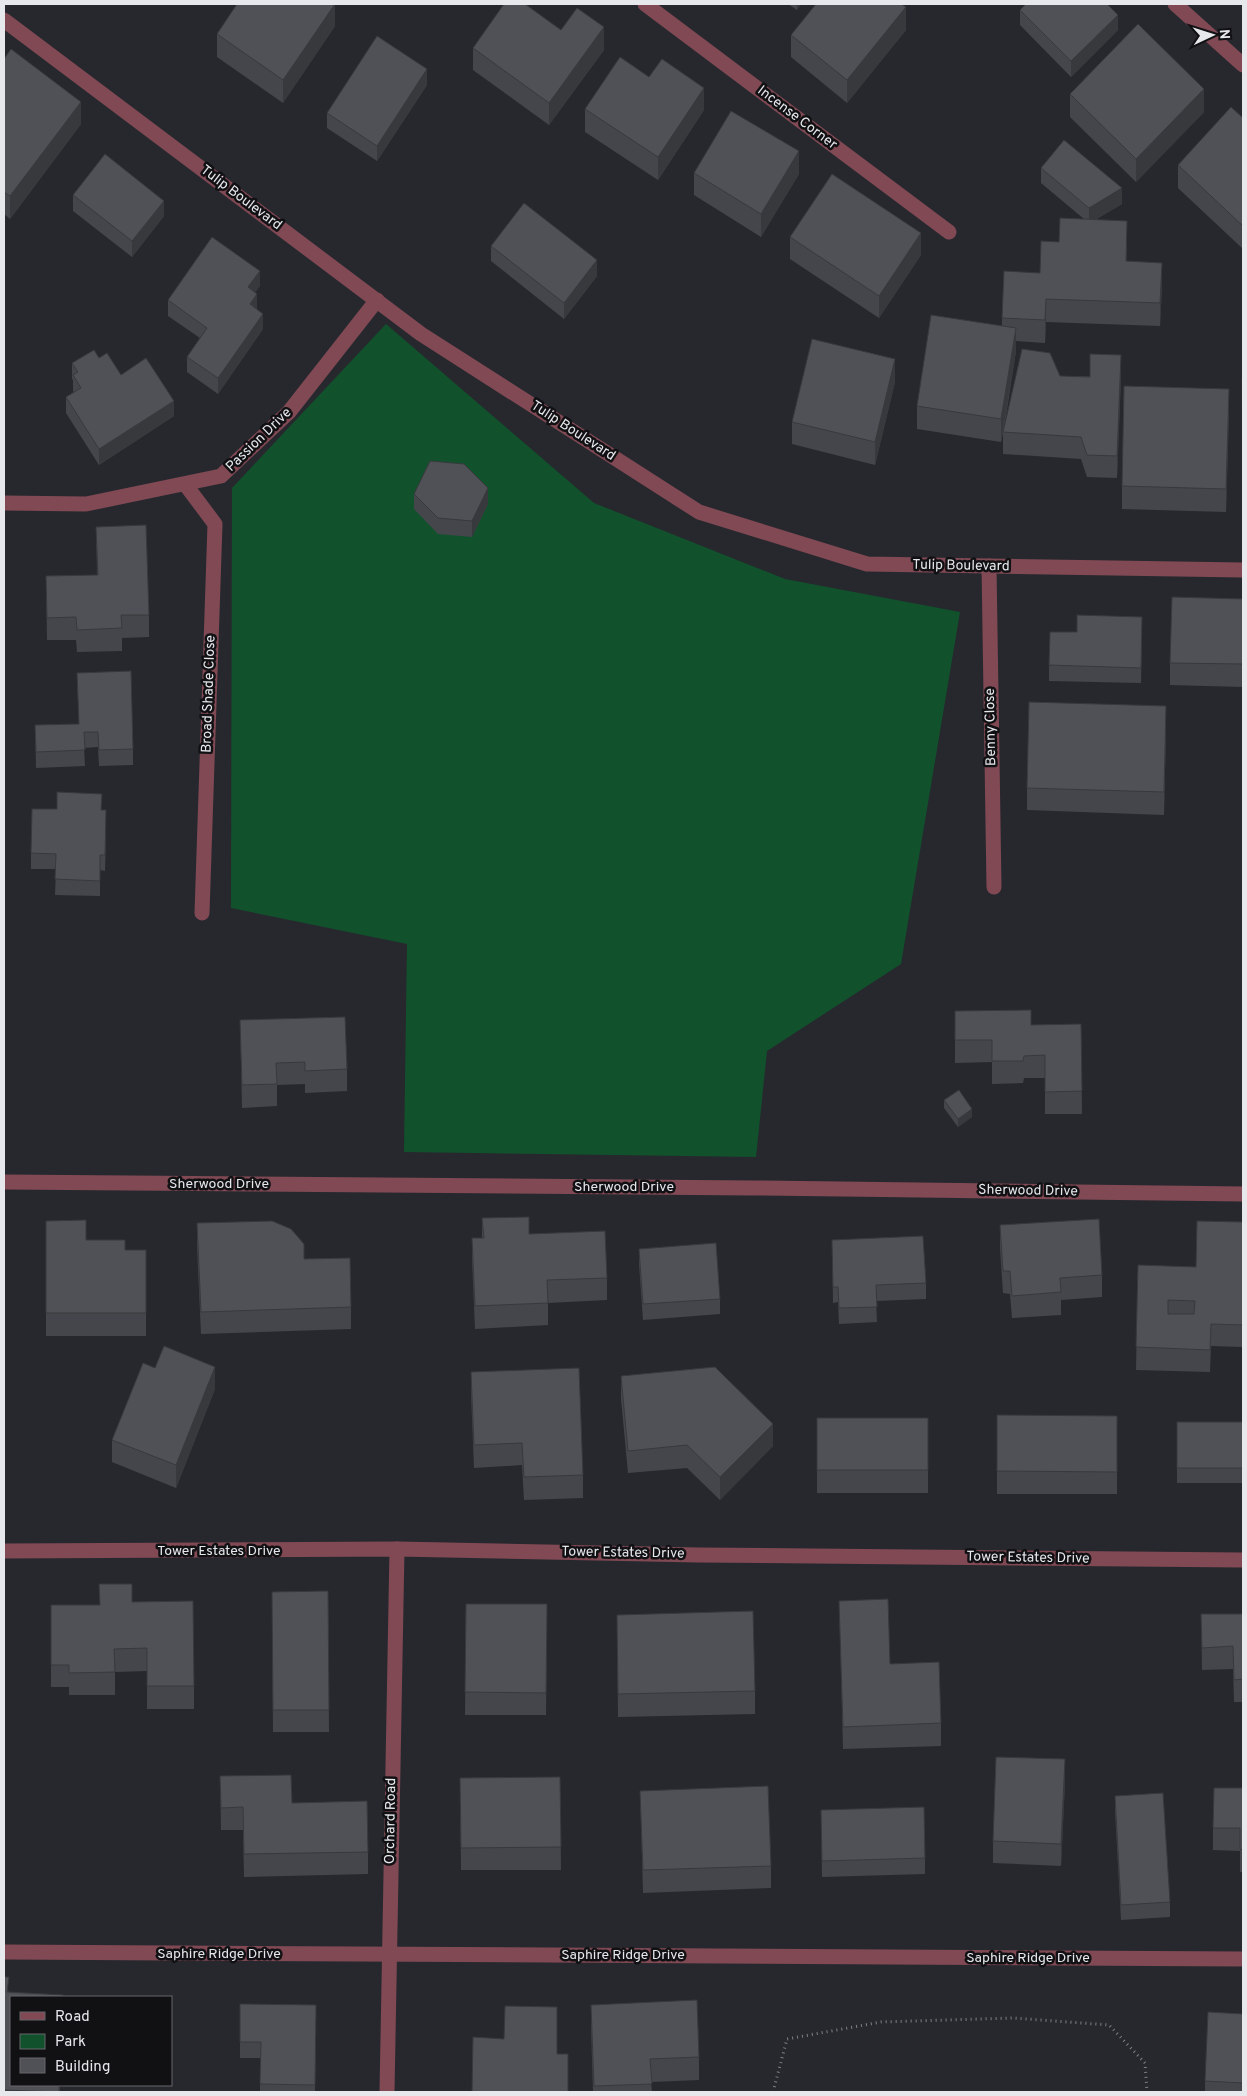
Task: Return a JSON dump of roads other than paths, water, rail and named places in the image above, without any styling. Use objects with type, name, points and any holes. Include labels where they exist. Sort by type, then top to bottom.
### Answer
[{"type":"street","name":"Incense Corner","points":[[645,4],[949,232]]},
{"type":"street","points":[[1175,4],[1243,65]]},
{"type":"street","name":"Tulip Boulevard","points":[[4,20],[421,334],[699,512],[867,564],[1243,570]]},
{"type":"street","name":"Passion Drive","points":[[4,504],[86,504],[221,476],[289,412],[376,300]]},
{"type":"street","name":"Broad Shade Close","points":[[185,484],[215,524],[202,913]]},
{"type":"street","name":"Benny Close","points":[[989,566],[994,887]]},
{"type":"street","name":"Sherwood Drive","points":[[4,1182],[1243,1194]]},
{"type":"street","name":"Tower Estates Drive","points":[[4,1551],[397,1549],[699,1555],[1243,1560]]},
{"type":"street","name":"Orchard Road","points":[[386,2092],[397,1549]]},
{"type":"street","name":"Saphire Ridge Drive","points":[[4,1952],[1243,1959]]}]
